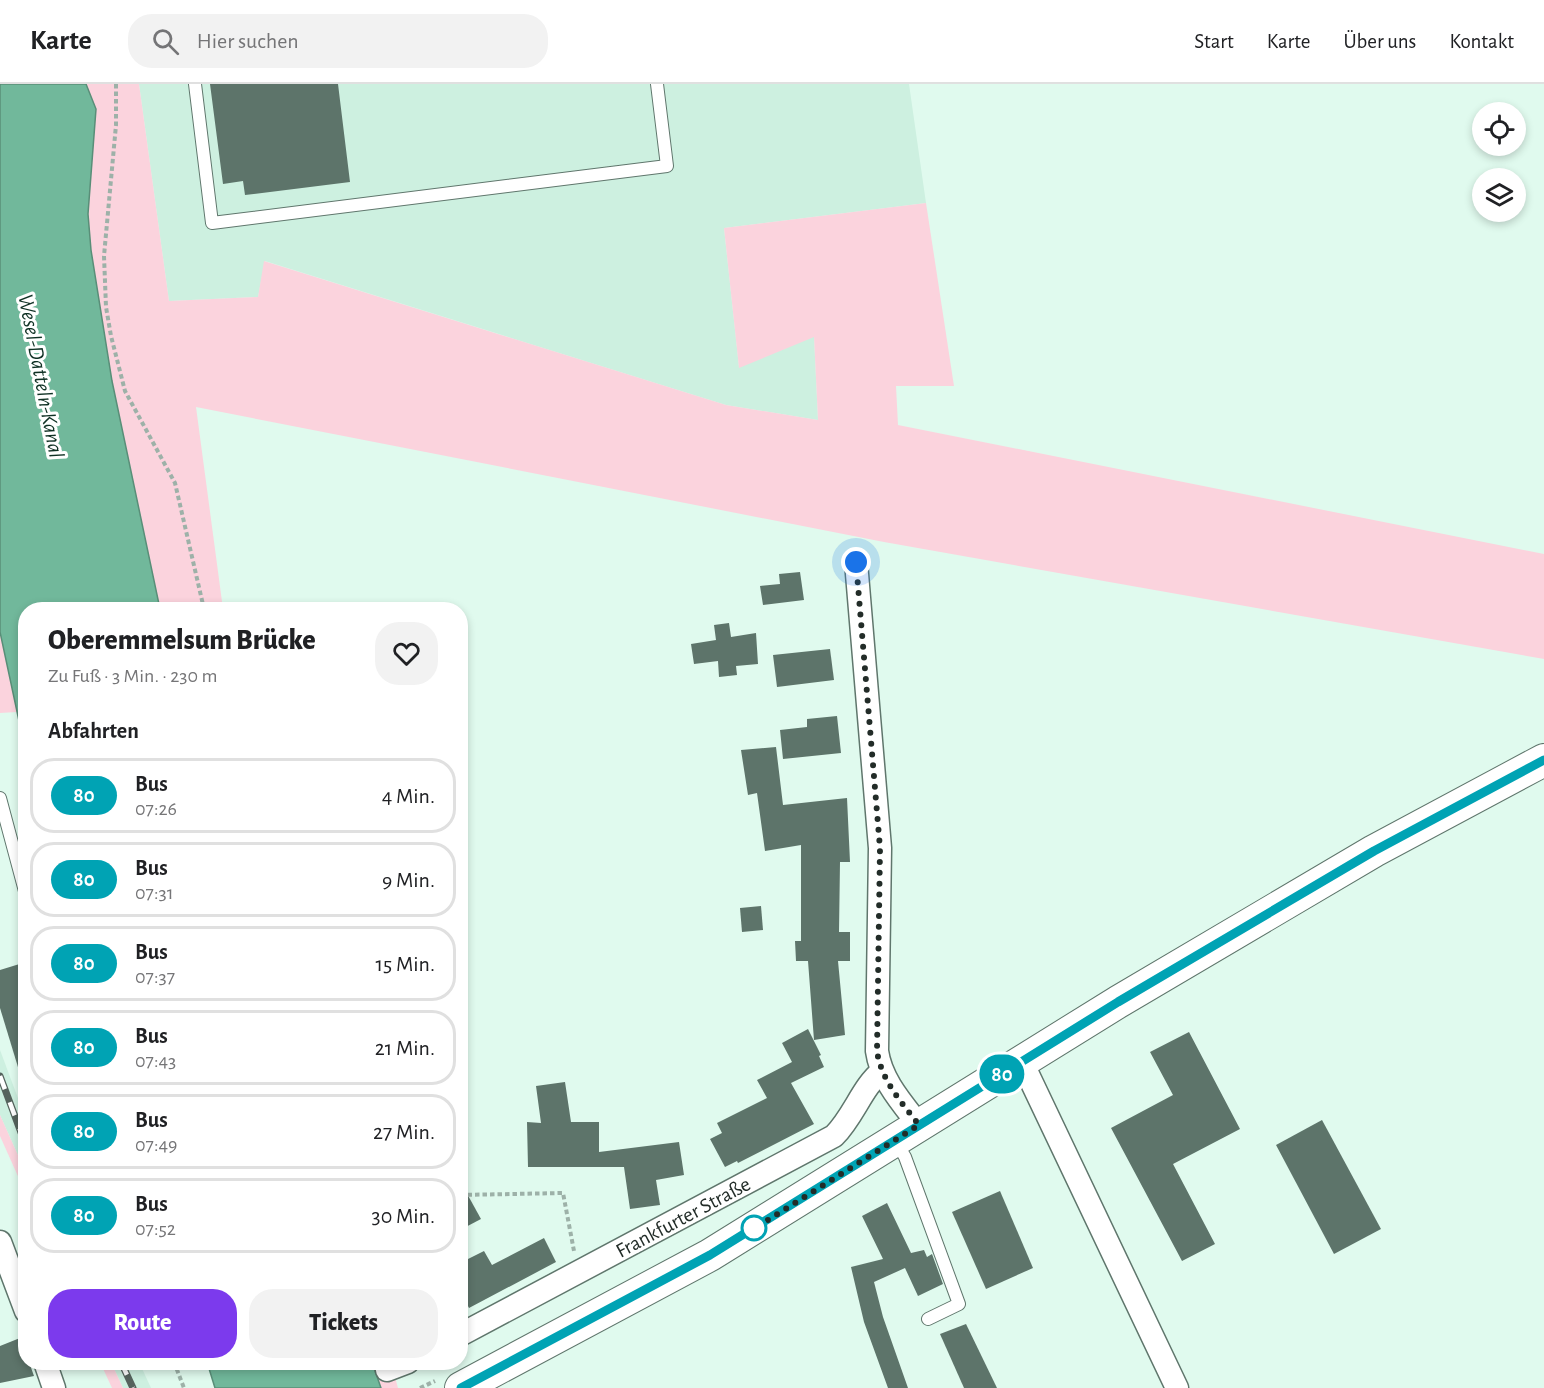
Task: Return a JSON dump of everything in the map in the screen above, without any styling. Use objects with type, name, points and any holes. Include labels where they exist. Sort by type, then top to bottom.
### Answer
[{"type":"main road","name":"Frankfurter Straße","points":[[466,1385],[710,1255],[1118,1002],[1374,851],[1544,760]]},
{"type":"street","points":[[856,562],[880,848],[877,1051],[882,1071],[891,1088],[907,1132]]},
{"type":"street","points":[[1022,1062],[1177,1388]]},
{"type":"street","name":"Frankfurter Straße","points":[[468,1331],[834,1136],[846,1124],[874,1077],[882,1071]]},
{"type":"street","points":[[0,1242],[18,1290]]},
{"type":"street","points":[[48,1370],[54,1388]]},
{"type":"lane","points":[[195,84],[212,223],[668,166],[657,84]]},
{"type":"lane","points":[[0,798],[18,865]]},
{"type":"lane","points":[[907,1132],[904,1156],[959,1304],[928,1319]]},
{"type":"path","points":[[116,84],[116,125],[105,256],[106,307],[125,392],[176,483],[202,602]]},
{"type":"path","points":[[468,1195],[563,1193],[578,1274]]},
{"type":"path","points":[[177,1370],[184,1388]]},
{"type":"shaded area","points":[[86,84],[139,84],[169,301],[258,297],[264,261],[726,405],[818,420],[814,337],[739,368],[724,228],[926,203],[954,386],[896,386],[898,425],[1544,554],[1544,659],[884,542],[196,407],[222,602],[159,602],[112,381],[91,250],[88,214],[96,109]]},
{"type":"shaded area","points":[[139,84],[909,84],[926,203],[724,228],[739,367],[814,336],[818,420],[726,405],[265,261],[258,297],[169,301]]},
{"type":"shaded area","points":[[0,632],[17,712],[0,713]]},
{"type":"shaded area","points":[[0,1050],[18,1098],[18,1155],[0,1115]]},
{"type":"shaded area","points":[[0,1115],[18,1155],[18,1176],[0,1136]]},
{"type":"shaded area","points":[[104,1370],[115,1370],[123,1388],[112,1388]]},
{"type":"shaded area","points":[[115,1370],[143,1370],[151,1388],[123,1388]]},
{"type":"shaded area","points":[[375,1370],[393,1370],[398,1388],[381,1388]]},
{"type":"water","name":"Wesel-Datteln-Kanal","points":[[0,84],[86,84],[96,109],[88,214],[91,250],[112,381],[159,602],[18,602],[18,716],[0,632]]},
{"type":"water","points":[[209,1370],[375,1370],[381,1388],[215,1388]]},
{"type":"building","points":[[210,84],[338,84],[350,182],[245,195],[243,181],[223,184]]},
{"type":"building","points":[[800,572],[804,600],[763,605],[760,586],[780,584],[779,574]]},
{"type":"building","points":[[729,623],[731,637],[756,633],[758,664],[736,666],[737,675],[719,677],[718,661],[694,664],[691,644],[716,640],[714,625]]},
{"type":"building","points":[[830,649],[834,680],[777,687],[773,655]]},
{"type":"building","points":[[837,716],[841,753],[783,759],[780,730],[807,727],[807,719]]},
{"type":"building","points":[[776,747],[783,805],[847,798],[850,862],[840,862],[839,932],[850,932],[850,961],[838,961],[845,1035],[814,1040],[808,961],[796,961],[795,941],[801,941],[801,845],[765,851],[757,793],[748,795],[741,750]]},
{"type":"building","points":[[761,906],[763,930],[742,932],[740,908]]},
{"type":"building","points":[[18,964],[18,1067],[0,1008],[0,970]]},
{"type":"building","points":[[808,1029],[821,1055],[819,1056],[824,1067],[791,1083],[814,1124],[738,1163],[737,1161],[725,1167],[710,1139],[722,1133],[717,1123],[767,1098],[757,1080],[792,1062],[782,1043]]},
{"type":"building","points":[[1189,1032],[1240,1129],[1173,1164],[1215,1244],[1182,1261],[1111,1128],[1173,1095],[1150,1052]]},
{"type":"building","points":[[565,1082],[571,1122],[599,1122],[599,1152],[679,1142],[684,1175],[656,1180],[660,1205],[630,1209],[624,1167],[528,1167],[527,1122],[541,1123],[536,1086]]},
{"type":"building","points":[[1322,1120],[1381,1229],[1334,1254],[1276,1145]]},
{"type":"building","points":[[1000,1191],[1033,1268],[986,1289],[952,1212]]},
{"type":"building","points":[[468,1195],[481,1219],[468,1226]]},
{"type":"building","points":[[887,1203],[911,1253],[924,1250],[927,1257],[932,1254],[943,1284],[918,1296],[905,1268],[874,1282],[883,1317],[908,1388],[888,1388],[864,1322],[851,1267],[883,1259],[862,1216]]},
{"type":"building","points":[[544,1238],[556,1262],[469,1308],[468,1259],[484,1251],[492,1265]]},
{"type":"building","points":[[966,1324],[997,1388],[964,1388],[940,1334]]},
{"type":"building","points":[[18,1339],[18,1370],[32,1370],[34,1376],[0,1383],[0,1346]]},
{"type":"railway","points":[[0,1076],[18,1124]]},
{"type":"railway","points":[[125,1370],[133,1388]]},
{"type":"bus line","name":"80","points":[[461,1388],[710,1255],[1118,1002],[1374,851],[1544,760]]},
{"type":"route","points":[[754,1228],[752,1230],[919,1125],[891,1088],[882,1071],[877,1051],[881,905],[880,848],[856,562]]}]
